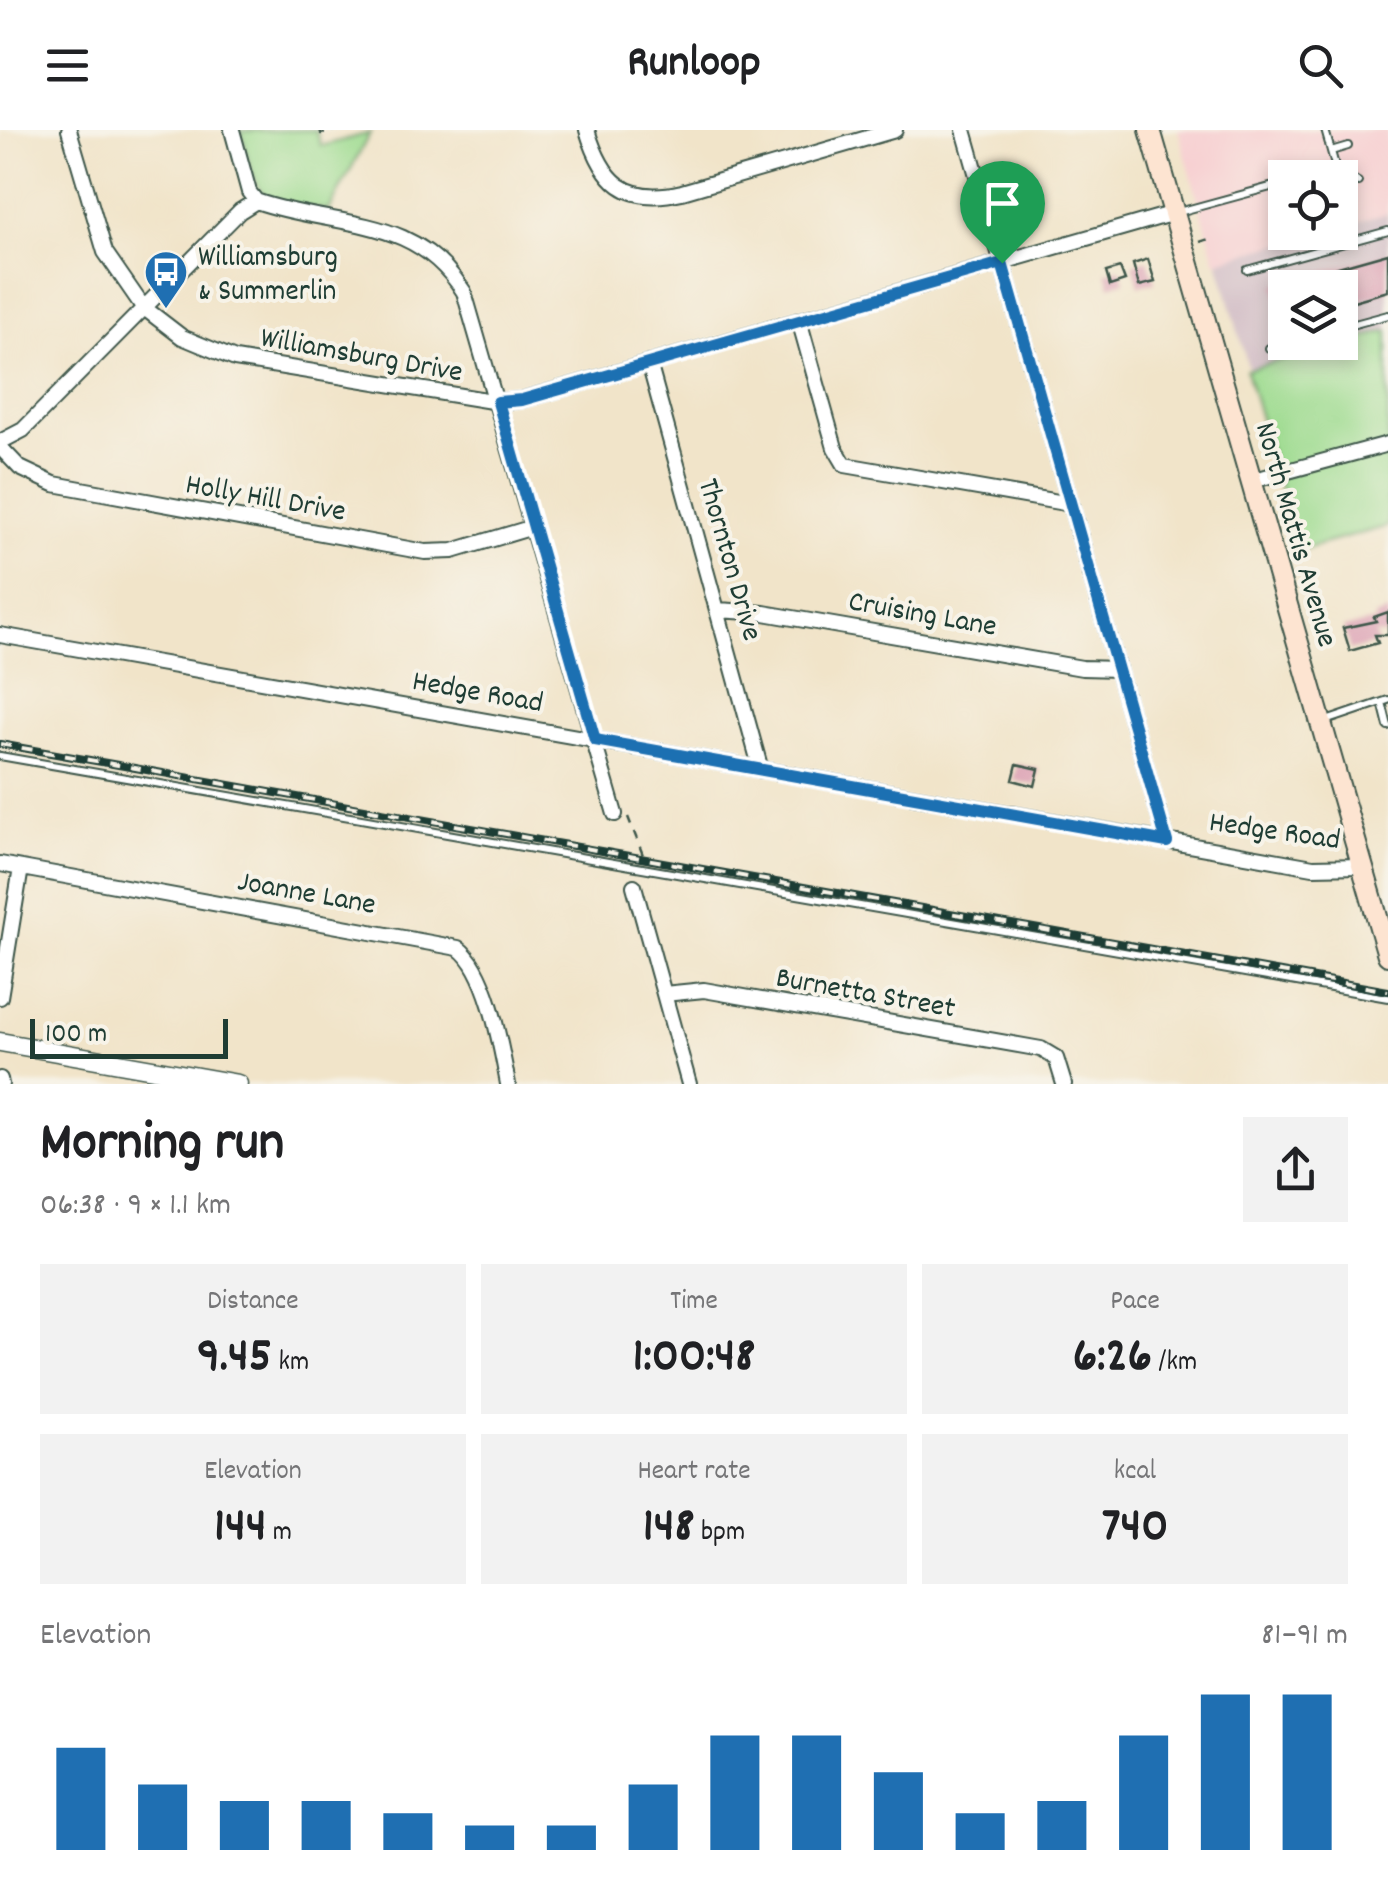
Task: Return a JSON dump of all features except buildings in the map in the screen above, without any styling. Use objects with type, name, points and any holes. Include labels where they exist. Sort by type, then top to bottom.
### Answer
[{"type":"main road","name":"North Mattis Avenue","points":[[1150,130],[1361,866],[1380,898],[1388,954]]},
{"type":"street","name":"Williamsburg Drive","points":[[69,130],[105,252],[143,307],[182,337],[234,359],[498,402],[522,400],[1174,213]]},
{"type":"street","points":[[232,130],[249,192],[256,202],[286,212],[396,233],[439,259],[453,275],[473,314],[615,811]]},
{"type":"street","points":[[587,130],[604,173],[634,194],[649,197],[682,192],[896,130]]},
{"type":"street","points":[[964,130],[1167,842]]},
{"type":"street","points":[[0,444],[23,430],[240,211],[256,202]]},
{"type":"street","points":[[799,320],[835,448],[845,465],[1070,504]]},
{"type":"street","name":"Thornton Drive","points":[[649,363],[761,770]]},
{"type":"street","name":"Holly Hill Drive","points":[[0,444],[20,468],[54,484],[425,552],[453,551],[533,527]]},
{"type":"street","points":[[1251,481],[1388,444]]},
{"type":"street","name":"Cruising Lane","points":[[718,610],[764,612],[1082,668],[1118,669]]},
{"type":"street","name":"Hedge Road","points":[[0,635],[1313,867],[1361,866]]},
{"type":"street","name":"Joanne Lane","points":[[0,864],[458,948],[469,956],[482,981],[508,1084]]},
{"type":"street","points":[[0,997],[21,868]]},
{"type":"street","points":[[634,886],[689,1084]]},
{"type":"street","name":"Burnetta Street","points":[[664,994],[704,990],[1041,1050],[1056,1058],[1064,1084]]},
{"type":"street","points":[[0,1042],[227,1083]]},
{"type":"lane","points":[[1325,130],[1334,160]]},
{"type":"lane","points":[[1331,151],[1348,146]]},
{"type":"lane","points":[[1174,213],[1268,188]]},
{"type":"lane","points":[[1247,270],[1388,231]]},
{"type":"lane","points":[[1358,323],[1388,315]]},
{"type":"lane","points":[[1320,723],[1385,701],[1388,726]]},
{"type":"lane","points":[[0,756],[1388,998]]},
{"type":"path","points":[[320,130],[321,134],[337,130]]},
{"type":"path","points":[[1202,241],[1209,239]]},
{"type":"path","points":[[615,811],[634,824],[643,852]]},
{"type":"shaded area","points":[[1178,130],[1388,130],[1388,213],[1358,221],[1358,160],[1268,160],[1268,247],[1216,262]]},
{"type":"shaded area","points":[[1388,213],[1388,331],[1358,339],[1358,270],[1268,270],[1268,360],[1285,360],[1249,370],[1218,261],[1268,247],[1358,250],[1358,221]]},
{"type":"green space","points":[[316,130],[321,146],[370,133],[329,210],[287,204],[264,193],[252,171],[241,131]]},
{"type":"green space","points":[[1388,331],[1388,526],[1294,552],[1282,494],[1246,370],[1282,360],[1358,360],[1358,339]]},
{"type":"railway","points":[[0,744],[1388,991]]},
{"type":"place","name":"Williamsburg & Summerlin","points":[[166,310]]},
{"type":"route","points":[[1002,263],[1167,842],[595,740],[498,402],[522,400],[1002,263]]}]
